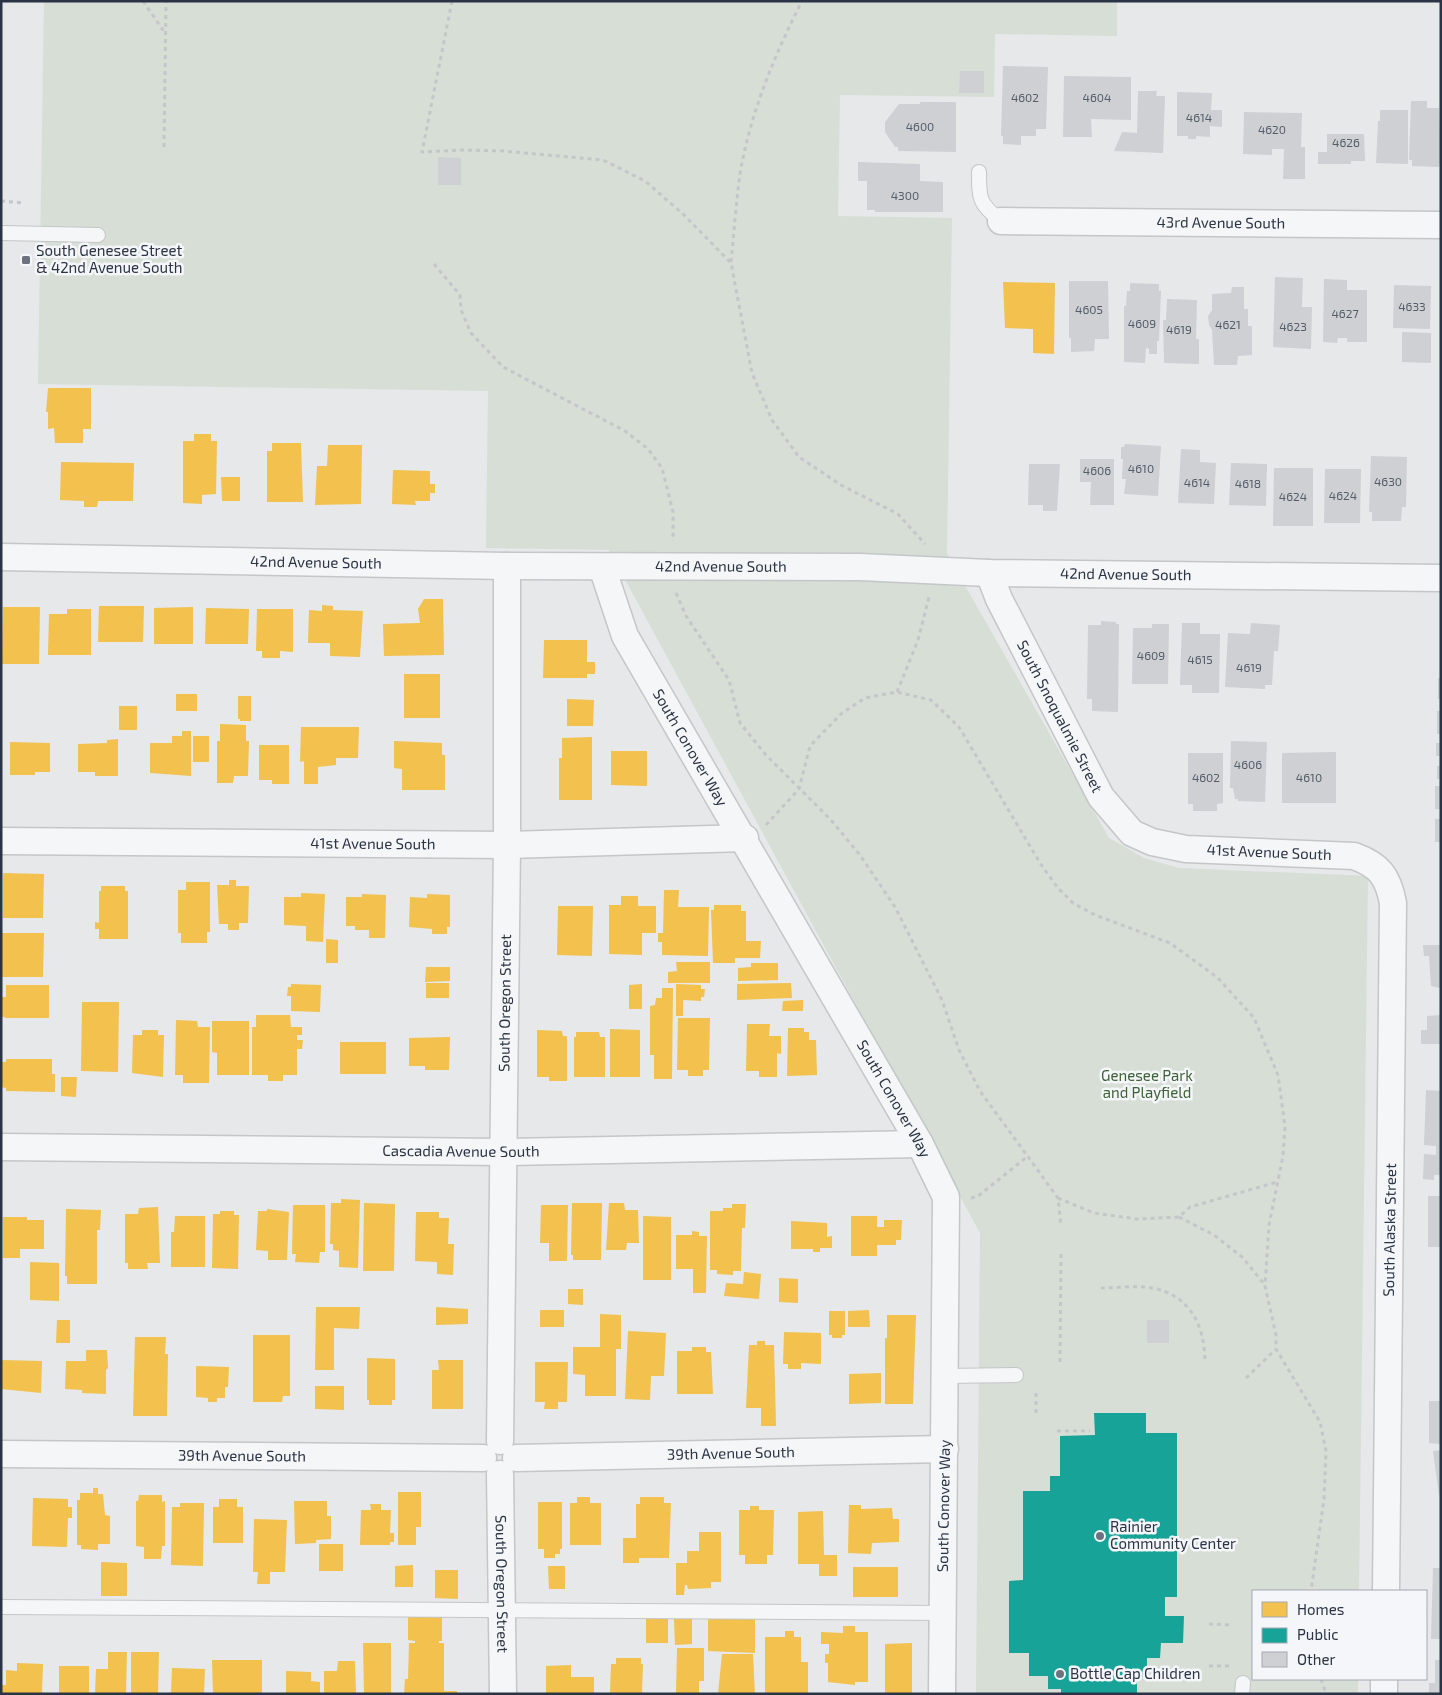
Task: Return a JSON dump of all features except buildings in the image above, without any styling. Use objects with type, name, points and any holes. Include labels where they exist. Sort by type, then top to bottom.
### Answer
[{"type":"street","name":"43rd Avenue South","points":[[1001,221],[1441,225]]},
{"type":"street","name":"42nd Avenue South","points":[[1,557],[508,566],[860,567],[989,573],[1441,578]]},
{"type":"street","name":"South Oregon Street","points":[[503,1694],[500,1457],[507,845],[508,566]]},
{"type":"street","name":"South Conover Way","points":[[602,567],[625,636],[752,834],[920,1144],[946,1197],[942,1694]]},
{"type":"street","name":"South Snoqualmie Street","points":[[989,573],[999,599],[1101,797],[1132,833],[1152,842]]},
{"type":"street","name":"41st Avenue South","points":[[1,841],[507,845],[752,834]]},
{"type":"street","name":"41st Avenue South","points":[[1152,842],[1186,849],[1354,856],[1370,862],[1381,872]]},
{"type":"street","name":"South Alaska Street","points":[[1381,872],[1390,887],[1393,903],[1386,1590]]},
{"type":"street","name":"Cascadia Avenue South","points":[[1,1148],[503,1152],[920,1144]]},
{"type":"street","name":"39th Avenue South","points":[[1,1454],[500,1457],[945,1449]]},
{"type":"street","points":[[1384,1680],[1384,1694]]},
{"type":"lane","points":[[978,172],[979,199],[1001,221]]},
{"type":"lane","points":[[1,233],[98,235]]},
{"type":"lane","points":[[945,1376],[1016,1375]]},
{"type":"lane","points":[[1,1607],[943,1613]]},
{"type":"path","points":[[143,1],[165,34]]},
{"type":"path","points":[[164,147],[166,1]]},
{"type":"path","points":[[452,1],[422,152],[503,150],[603,160],[645,181],[683,214],[731,263]]},
{"type":"path","points":[[802,1],[781,42],[757,106],[740,174],[731,263],[752,373],[772,420],[799,457],[841,485],[898,514],[928,548]]},
{"type":"path","points":[[1,202],[25,203]]},
{"type":"path","points":[[434,264],[460,295],[461,310],[471,333],[503,367],[625,431],[648,449],[662,468],[673,512],[673,548]]},
{"type":"path","points":[[676,593],[686,616],[729,680],[740,723],[766,755],[831,820],[860,855],[895,906],[942,1000],[959,1050],[980,1092],[1058,1198],[1061,1226]]},
{"type":"path","points":[[897,692],[918,640],[929,597]]},
{"type":"path","points":[[752,834],[774,818],[799,789],[810,746],[842,713],[864,698],[897,692],[931,700],[959,727],[1040,863],[1058,888],[1074,903],[1095,915],[1170,943],[1218,978],[1254,1018],[1278,1075],[1286,1127],[1283,1156],[1269,1225],[1265,1286],[1276,1334],[1276,1349],[1320,1422],[1326,1451],[1324,1498],[1311,1590]]},
{"type":"path","points":[[966,1198],[977,1196],[1028,1156]]},
{"type":"path","points":[[1179,1217],[1190,1207],[1277,1182]]},
{"type":"path","points":[[1058,1198],[1102,1214],[1137,1219],[1179,1217],[1214,1235],[1242,1257],[1265,1286]]},
{"type":"path","points":[[1060,1362],[1061,1253]]},
{"type":"path","points":[[1101,1288],[1152,1288],[1169,1294],[1184,1304],[1201,1327],[1205,1344],[1205,1363]]},
{"type":"path","points":[[1246,1378],[1276,1349]]},
{"type":"path","points":[[1036,1389],[1036,1413]]},
{"type":"path","points":[[1057,1431],[1090,1431]]},
{"type":"path","points":[[1209,1624],[1232,1625]]},
{"type":"path","points":[[1209,1666],[1232,1666]]},
{"type":"path","points":[[1321,1680],[1326,1694]]},
{"type":"green space","name":"Genesee Park and Playfield","points":[[44,1],[1117,1],[1117,36],[995,34],[994,97],[840,95],[838,216],[952,218],[947,554],[1109,838],[1144,858],[1179,868],[1368,876],[1359,1590],[1252,1590],[1252,1680],[1358,1680],[1358,1694],[976,1694],[980,1233],[609,550],[486,548],[488,391],[38,384]]},
{"type":"place","name":"South Genesee Street & 42nd Avenue South","points":[[26,260]]},
{"type":"place","name":"Rainier Community Center","points":[[1100,1536]]},
{"type":"place","name":"Bottle Cap Children","points":[[1060,1674]]}]
